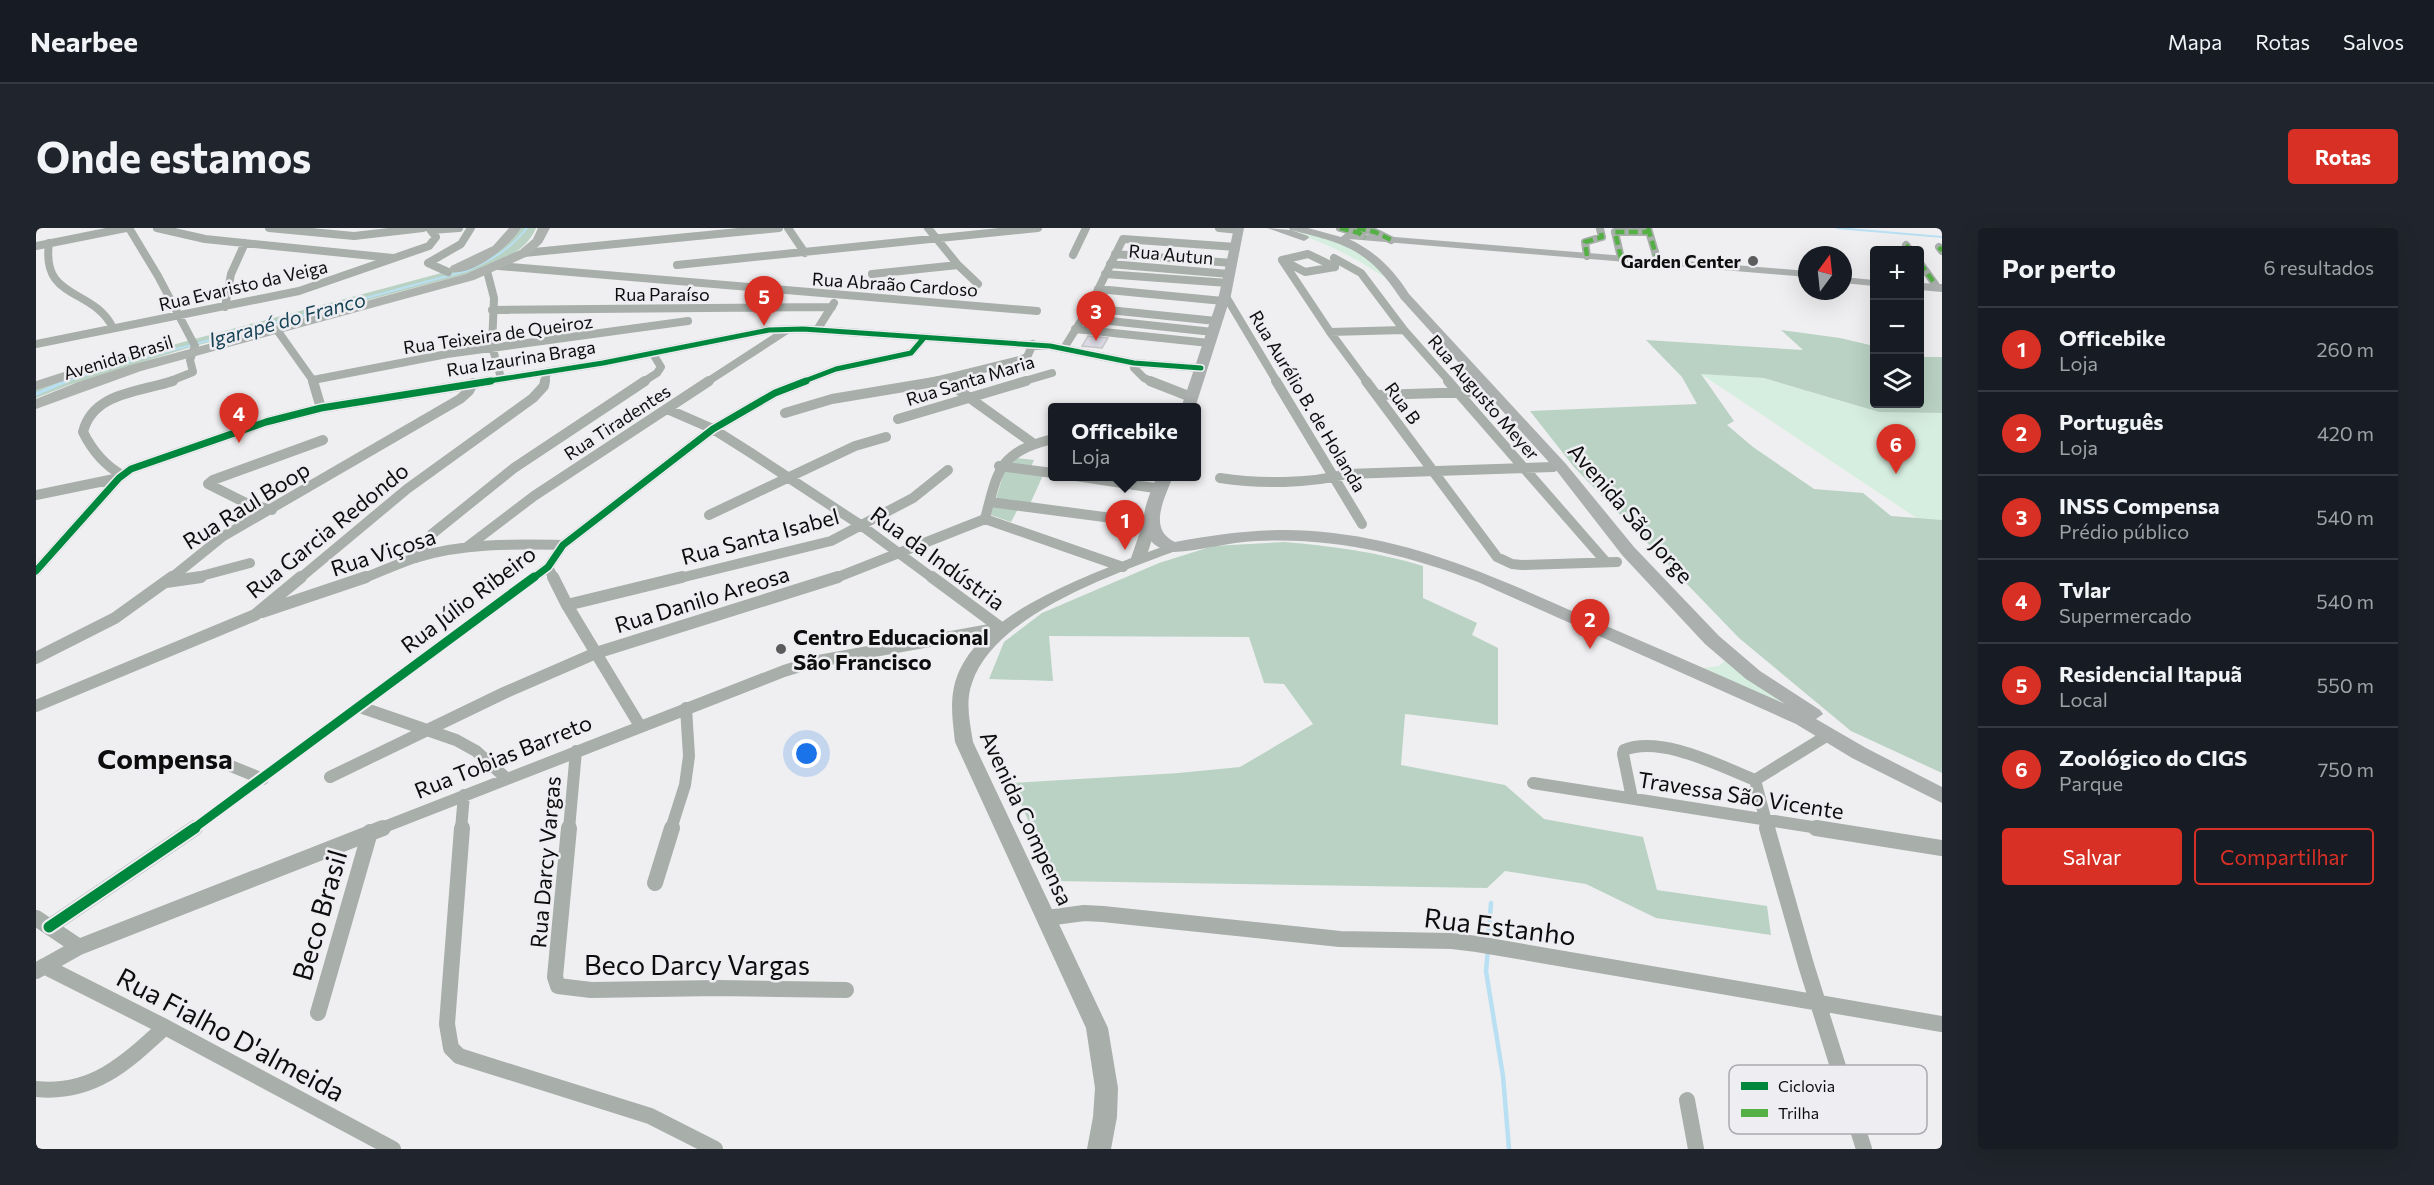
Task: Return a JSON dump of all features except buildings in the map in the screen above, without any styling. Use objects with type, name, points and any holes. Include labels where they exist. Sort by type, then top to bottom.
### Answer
[{"type":"highway","name":"Avenida Brasil","points":[[36,404],[193,345],[448,272],[492,251],[509,237],[515,228]]},
{"type":"highway","name":"Avenida Brasil","points":[[36,386],[105,363],[277,330],[493,269],[524,253],[538,241],[544,228]]},
{"type":"main road","points":[[1272,228],[1301,236],[1367,267],[1413,304]]},
{"type":"main road","name":"Avenida São Jorge","points":[[1278,228],[1319,234]]},
{"type":"main road","name":"Avenida São Jorge","points":[[1294,228],[1339,239],[1371,253],[1413,304],[1544,449],[1628,551],[1712,640],[1753,675],[1850,737],[1942,785]]},
{"type":"main road","points":[[1190,402],[1227,283],[1239,229]]},
{"type":"main road","points":[[1227,283],[1234,274],[1247,236],[1252,230]]},
{"type":"main road","points":[[1319,234],[1385,242],[1798,274]]},
{"type":"main road","points":[[1371,253],[1372,249],[1385,242],[1621,258],[1798,274]]},
{"type":"main road","points":[[1852,279],[1870,281]]},
{"type":"main road","points":[[1924,285],[1940,286]]},
{"type":"main road","points":[[1544,449],[1547,459],[1585,509],[1714,654],[1716,661],[1711,665],[1701,665],[1662,657]]},
{"type":"main road","points":[[1163,483],[1150,523],[1155,538],[1173,547]]},
{"type":"main road","name":"Avenida Compensa","points":[[1173,547],[1218,538],[1273,534],[1339,537],[1400,548],[1429,556],[1484,578],[1803,720],[1828,735]]},
{"type":"main road","points":[[1828,735],[1942,796]]},
{"type":"street","points":[[36,246],[128,228],[180,316],[193,345],[190,360],[194,369],[188,375],[106,402],[96,407],[86,420],[83,432],[89,446],[120,477]]},
{"type":"street","points":[[157,228],[189,236],[397,258]]},
{"type":"street","points":[[270,228],[354,236],[459,228]]},
{"type":"street","points":[[448,272],[428,263],[461,244],[471,228]]},
{"type":"street","points":[[524,253],[779,228]]},
{"type":"street","points":[[788,228],[805,253]]},
{"type":"street","points":[[928,228],[958,265],[978,284]]},
{"type":"street","points":[[677,265],[1038,228]]},
{"type":"street","points":[[1073,255],[1086,228]]},
{"type":"street","points":[[1219,228],[1239,229]]},
{"type":"street","points":[[1340,228],[1359,233],[1365,238]]},
{"type":"street","points":[[1357,228],[1375,232],[1385,242]]},
{"type":"street","name":"Rua Evaristo da Veiga","points":[[38,344],[225,308],[299,291],[397,258],[433,243],[436,237],[427,229]]},
{"type":"street","points":[[1587,256],[1585,242],[1602,237],[1600,229]]},
{"type":"street","points":[[1621,258],[1615,232],[1649,230],[1658,262]]},
{"type":"street","points":[[1064,348],[1089,308],[1124,239],[1236,247]]},
{"type":"street","points":[[49,243],[47,265],[51,274],[58,283],[106,314],[112,328]]},
{"type":"street","points":[[225,308],[231,274],[245,243]]},
{"type":"street","points":[[1115,254],[1227,283]]},
{"type":"street","points":[[1308,254],[1335,267],[1305,272],[1282,260],[1308,254]]},
{"type":"street","name":"Rua Augusto Meyer","points":[[1334,258],[1360,273],[1404,330],[1524,468],[1612,562],[1522,565],[1503,561]]},
{"type":"street","name":"Rua B","points":[[1282,260],[1329,332],[1497,557],[1503,561]]},
{"type":"street","name":"Rua Autun","points":[[1110,264],[1227,283]]},
{"type":"street","points":[[872,274],[958,265]]},
{"type":"street","points":[[1924,268],[1940,286]]},
{"type":"street","points":[[493,269],[492,348],[501,378]]},
{"type":"street","name":"Rua Abraão Cardoso","points":[[493,269],[1037,311]]},
{"type":"street","points":[[1105,274],[1227,283]]},
{"type":"street","points":[[1098,289],[1227,283]]},
{"type":"street","name":"Rua Aurélio B. de Holanda","points":[[1227,283],[1362,524]]},
{"type":"street","points":[[817,330],[839,294]]},
{"type":"street","name":"Rua Paraíso","points":[[492,310],[832,307]]},
{"type":"street","points":[[1089,308],[1213,332]]},
{"type":"street","points":[[1082,318],[1213,332]]},
{"type":"street","name":"Rua Teixeira de Queiroz","points":[[313,380],[419,359],[688,321]]},
{"type":"street","name":"Rua Izaurina Braga","points":[[36,571],[120,477],[154,459],[266,422],[321,408],[653,354],[752,332],[788,329],[817,330],[923,339],[1033,344],[1064,348],[1134,363],[1201,368]]},
{"type":"street","name":"Rua Tiradentes","points":[[467,547],[534,496],[788,329]]},
{"type":"street","points":[[1075,329],[1213,332]]},
{"type":"street","points":[[277,330],[313,380],[321,408]]},
{"type":"street","points":[[1329,332],[1404,330]]},
{"type":"street","points":[[36,335],[38,344]]},
{"type":"street","name":"Rua Júlio Ribeiro","points":[[49,927],[166,849],[548,567],[563,545],[713,429],[784,389],[836,369],[911,353],[923,339]]},
{"type":"street","points":[[785,413],[832,399],[945,380],[1024,359],[1033,344]]},
{"type":"street","points":[[416,558],[432,534],[514,468],[657,373],[661,367],[653,354]]},
{"type":"street","points":[[1134,363],[1134,368],[1144,378],[1190,402]]},
{"type":"street","name":"Rua Garcia Redondo","points":[[36,705],[255,615],[407,489],[533,398],[544,386],[547,372]]},
{"type":"street","name":"Rua Santa Maria","points":[[898,419],[1052,373]]},
{"type":"street","points":[[945,380],[1034,444]]},
{"type":"street","name":"Rua Raul Boop","points":[[36,658],[85,635],[137,603],[222,537],[460,399],[469,391],[473,382]]},
{"type":"street","points":[[1377,395],[1472,392]]},
{"type":"street","name":"Rua da Indústria","points":[[667,409],[713,429],[862,526],[1001,628]]},
{"type":"street","points":[[710,515],[789,479],[851,446],[886,437]]},
{"type":"street","points":[[272,510],[244,502],[208,484],[213,480],[323,440]]},
{"type":"street","points":[[990,502],[1150,523],[1130,564],[986,519],[990,502],[999,466],[1014,452],[1048,440]]},
{"type":"street","points":[[999,466],[1048,472]]},
{"type":"street","points":[[1333,474],[1236,481],[1220,478],[1333,474],[1553,467]]},
{"type":"street","name":"Rua Santa Isabel","points":[[567,606],[814,546],[838,538],[913,498],[948,470]]},
{"type":"street","points":[[36,495],[120,477]]},
{"type":"street","points":[[1134,481],[1163,483]]},
{"type":"street","name":"Rua Danilo Areosa","points":[[330,777],[542,675],[596,653],[845,575],[986,519]]},
{"type":"street","name":"Rua Viçosa","points":[[255,615],[416,558],[467,547],[529,543],[563,545]]},
{"type":"street","name":"Avenida Compensa","points":[[1099,1149],[1105,1125],[1108,1091],[1106,1062],[1096,1028],[964,742],[960,726],[961,693],[965,678],[981,650],[1001,628],[1046,600],[1173,547]]},
{"type":"street","points":[[166,582],[202,577],[250,563]]},
{"type":"street","points":[[548,567],[567,606],[640,726]]},
{"type":"street","name":"Rua Tobias Barreto","points":[[40,968],[79,947],[686,708],[813,662],[1001,628]]},
{"type":"street","points":[[360,707],[456,740],[476,751],[506,778]]},
{"type":"street","points":[[655,883],[685,785],[689,756],[686,708]]},
{"type":"street","points":[[1755,780],[1828,735]]},
{"type":"street","points":[[1632,798],[1623,754],[1624,750],[1634,745],[1664,748],[1686,754],[1755,780]]},
{"type":"street","name":"Rua Darcy Vargas","points":[[555,977],[576,751]]},
{"type":"street","points":[[221,762],[263,779]]},
{"type":"street","points":[[1755,780],[1765,821],[1838,1065]]},
{"type":"street","name":"Travessa São Vicente","points":[[1533,783],[1942,848]]},
{"type":"street","points":[[464,795],[447,1024],[451,1048],[459,1056],[650,1116],[715,1149]]},
{"type":"street","name":"Beco Brasil","points":[[318,1013],[370,832]]},
{"type":"street","name":"Rua Estanho","points":[[1047,918],[1084,913],[1103,914],[1340,939],[1460,942],[1818,1001],[1942,1024]]},
{"type":"street","points":[[36,918],[79,947]]},
{"type":"street","name":"Rua Fialho D'almeida","points":[[40,968],[165,1027],[393,1149]]},
{"type":"street","name":"Beco Darcy Vargas","points":[[555,977],[558,986],[591,990],[718,988],[846,990]]},
{"type":"street","points":[[36,1089],[63,1090],[104,1076],[137,1052],[165,1027]]},
{"type":"street","points":[[1687,1100],[1696,1149]]},
{"type":"street","points":[[1859,1134],[1864,1149]]},
{"type":"green space","points":[[518,228],[536,228],[525,244],[510,256],[474,272],[191,347],[69,385],[36,398],[36,388],[120,359],[460,268],[483,258]]},
{"type":"green space","points":[[1281,229],[1314,234],[1362,252],[1395,285],[1341,252]]},
{"type":"green space","points":[[1781,330],[1840,338],[1870,345],[1870,408],[1924,408],[1924,357],[1942,357],[1942,413],[1879,412],[1764,378],[1701,374],[1734,421],[1727,425],[1753,447],[1814,489],[1863,493],[1891,516],[1942,520],[1942,773],[1851,731],[1739,638],[1574,467],[1530,411],[1697,404],[1682,377],[1646,340],[1803,350]]},
{"type":"green space","points":[[1701,374],[1764,378],[1879,412],[1942,413],[1942,535]]},
{"type":"green space","points":[[1016,458],[1034,460],[1029,471],[1044,473],[1030,504],[1020,505],[1011,522],[991,515],[1005,469]]},
{"type":"green space","points":[[1284,542],[1354,550],[1423,566],[1423,598],[1477,623],[1472,635],[1498,648],[1498,725],[1405,714],[1401,765],[1505,785],[1544,819],[1643,837],[1657,890],[1767,906],[1771,935],[1656,918],[1586,884],[1505,871],[1487,888],[1054,881],[1012,783],[1240,767],[1313,724],[1284,684],[1264,683],[1249,637],[1049,636],[1053,681],[989,679],[1004,642],[1042,613],[1159,563],[1213,546]]},
{"type":"green space","points":[[1701,635],[1795,713],[1704,668],[1719,666],[1725,661]]},
{"type":"waterway","name":"Igarapé do Franco","points":[[63,382],[117,365],[466,271],[500,254],[527,228]]},
{"type":"waterway","points":[[1837,228],[1942,237]]},
{"type":"waterway","name":"Igarapé do Franco","points":[[36,394],[67,381]]},
{"type":"waterway","points":[[1488,941],[1491,903]]},
{"type":"waterway","points":[[1488,949],[1486,971],[1503,1076],[1509,1149]]},
{"type":"marked path","points":[[1340,228],[1359,233],[1365,238]]},
{"type":"marked path","points":[[1357,228],[1375,232],[1391,240]]},
{"type":"marked path","points":[[1648,228],[1658,262]]},
{"type":"marked path","points":[[1587,256],[1585,242],[1602,237],[1600,229]]},
{"type":"marked path","points":[[1621,258],[1615,232],[1649,232]]},
{"type":"marked path","points":[[1939,247],[1942,251]]},
{"type":"marked path","points":[[1924,269],[1935,284]]},
{"type":"cycle path","points":[[36,571],[119,478],[131,469],[266,422],[321,408],[603,363],[769,330],[803,329],[1050,346],[1134,363],[1201,368]]},
{"type":"cycle path","points":[[49,927],[194,829],[548,567],[563,545],[713,429],[775,393],[836,369],[911,353],[923,339]]},
{"type":"place","name":"Garden Center","points":[[1753,261]]},
{"type":"place","name":"Residencial Itapuã","points":[[764,326]]},
{"type":"place","name":"INSS Compensa","points":[[1096,341]]},
{"type":"place","name":"Tvlar","points":[[239,443]]},
{"type":"place","name":"Zoológico do CIGS","points":[[1896,474]]},
{"type":"place","name":"Officebike","points":[[1125,550]]},
{"type":"place","name":"Centro Educacional São Francisco","points":[[781,649]]},
{"type":"place","name":"Português","points":[[1590,649]]},
{"type":"district","name":"Compensa","points":[[165,758]]}]
